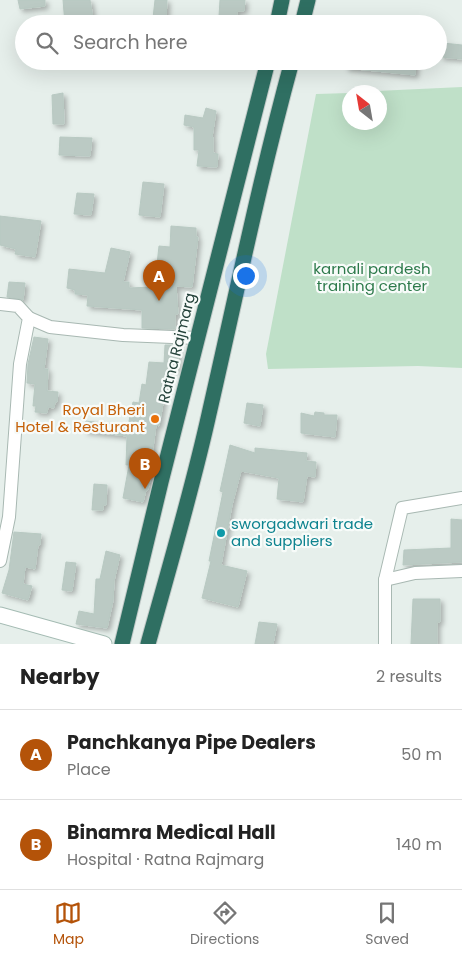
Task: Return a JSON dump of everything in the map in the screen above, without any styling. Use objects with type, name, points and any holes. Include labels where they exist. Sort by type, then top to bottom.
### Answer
[{"type":"highway","points":[[278,15],[282,0]]},
{"type":"highway","points":[[304,15],[308,0]]},
{"type":"highway","name":"Ratna Rajmarg","points":[[122,644],[197,338],[266,70]]},
{"type":"highway","points":[[148,644],[204,434],[273,133],[290,70]]},
{"type":"street","points":[[0,304],[18,306],[29,318],[50,327],[123,335],[197,338]]},
{"type":"street","points":[[0,561],[9,517],[20,364],[29,318]]},
{"type":"street","points":[[385,644],[385,580],[402,508],[462,498]]},
{"type":"street","points":[[385,580],[416,573],[462,571]]},
{"type":"street","points":[[0,615],[104,644]]},
{"type":"green space","name":"karnali pardesh training center","points":[[462,87],[462,368],[418,366],[268,369],[266,354],[316,94],[342,93],[342,130],[387,130],[387,91]]},
{"type":"building","points":[[18,0],[45,0],[45,6],[20,9]]},
{"type":"building","points":[[63,0],[90,0],[92,15],[64,15]]},
{"type":"building","points":[[155,0],[167,0],[166,15],[153,15]]},
{"type":"building","points":[[220,0],[245,0],[244,11],[237,11],[237,15],[219,15]]},
{"type":"building","points":[[447,43],[462,45],[462,59],[447,58]]},
{"type":"building","points":[[366,70],[415,70],[415,75]]},
{"type":"building","points":[[63,93],[64,124],[53,124],[52,95]]},
{"type":"building","points":[[206,108],[216,111],[212,137],[213,153],[218,154],[217,167],[197,166],[199,150],[194,150],[194,127],[184,125],[185,115],[203,118]]},
{"type":"building","points":[[60,137],[92,138],[90,156],[59,155]]},
{"type":"building","points":[[143,182],[164,184],[160,217],[139,215]]},
{"type":"building","points":[[77,193],[94,194],[91,215],[74,214]]},
{"type":"building","points":[[0,216],[41,221],[35,257],[15,254],[16,249],[0,245]]},
{"type":"building","points":[[171,226],[196,228],[196,237],[198,237],[192,287],[176,286],[178,314],[175,314],[175,329],[142,328],[142,310],[87,306],[88,295],[75,294],[75,290],[67,288],[69,269],[105,273],[111,248],[130,252],[123,282],[129,282],[129,288],[152,287],[159,246],[170,247]]},
{"type":"building","points":[[9,282],[25,283],[23,300],[7,297]]},
{"type":"building","points":[[34,337],[48,339],[44,369],[48,369],[47,391],[58,392],[54,408],[48,407],[47,413],[35,412],[36,406],[33,406],[35,384],[27,383],[28,364]]},
{"type":"building","points":[[165,345],[179,345],[177,370],[169,370],[159,426],[156,425],[152,455],[154,455],[153,466],[148,490],[146,490],[143,502],[123,498],[129,465],[126,465],[127,436],[85,431],[86,421],[128,426],[133,402],[139,403],[142,384],[146,385],[149,362],[164,363]]},
{"type":"building","points":[[247,403],[263,405],[260,426],[244,423]]},
{"type":"building","points":[[315,412],[324,413],[324,415],[337,415],[335,437],[301,433],[301,413],[314,416]]},
{"type":"building","points":[[230,445],[255,453],[255,448],[307,453],[306,461],[316,462],[315,477],[307,476],[303,502],[277,499],[279,478],[241,471],[232,505],[221,565],[247,571],[238,607],[202,598],[211,561],[209,561],[223,492],[220,491]]},
{"type":"building","points":[[94,484],[107,485],[106,505],[103,505],[103,510],[92,510]]},
{"type":"building","points":[[451,519],[462,520],[462,562],[403,565],[404,550],[451,548]]},
{"type":"building","points":[[14,532],[41,534],[35,569],[25,567],[23,584],[32,586],[28,600],[2,593],[9,570]]},
{"type":"building","points":[[106,551],[120,555],[107,628],[76,624],[79,611],[94,614],[96,579],[100,579]]},
{"type":"building","points":[[66,562],[76,563],[72,591],[62,590]]},
{"type":"building","points":[[413,599],[440,599],[440,622],[437,622],[437,644],[411,644]]},
{"type":"building","points":[[259,622],[277,624],[273,644],[255,644]]},
{"type":"place","name":"Panchkanya Pipe Dealers","points":[[159,301]]},
{"type":"place","name":"Royal Bheri Hotel & Resturant","points":[[155,419]]},
{"type":"place","name":"Binamra Medical Hall","points":[[145,489]]},
{"type":"place","name":"sworgadwari trade and suppliers","points":[[221,533]]}]
